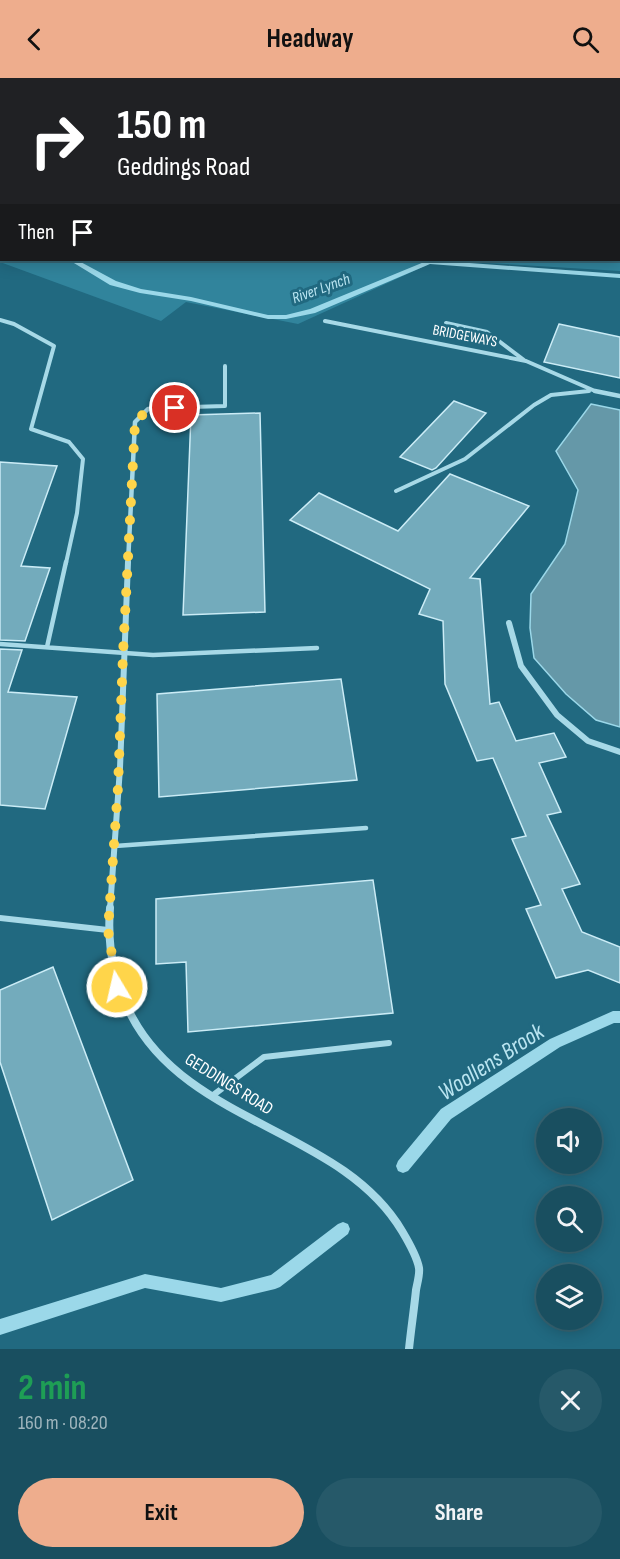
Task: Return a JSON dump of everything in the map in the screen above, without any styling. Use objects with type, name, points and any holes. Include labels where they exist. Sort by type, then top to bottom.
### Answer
[{"type":"street","points":[[595,391],[620,396]]},
{"type":"street","name":"GEDDINGS ROAD","points":[[191,407],[148,409],[135,423],[115,846],[108,930],[117,987],[138,1029],[176,1073],[348,1175],[391,1213],[407,1240],[419,1268],[409,1349]]},
{"type":"street","points":[[509,623],[521,666],[556,715],[588,741],[620,752]]},
{"type":"lane","points":[[0,320],[14,324],[54,346],[31,429],[69,442],[83,459],[78,513],[47,647]]},
{"type":"lane","name":"BRIDGEWAYS","points":[[325,321],[526,361],[553,372],[572,384],[595,391]]},
{"type":"lane","points":[[446,323],[487,332],[526,361]]},
{"type":"lane","points":[[191,407],[225,406],[225,366]]},
{"type":"lane","points":[[396,491],[465,459],[534,405],[551,395],[595,391]]},
{"type":"lane","points":[[0,644],[123,654],[317,648]]},
{"type":"lane","points":[[115,846],[366,828]]},
{"type":"lane","points":[[0,918],[108,930]]},
{"type":"lane","points":[[212,1096],[264,1057],[389,1043]]},
{"type":"shaded area","points":[[426,261],[427,265],[298,324],[186,302],[161,321],[0,262]]},
{"type":"shaded area","points":[[455,261],[620,261],[620,271]]},
{"type":"shaded area","points":[[591,404],[620,410],[620,727],[596,720],[566,694],[534,658],[530,628],[531,594],[565,544],[578,490],[556,451]]},
{"type":"building","points":[[559,324],[620,337],[620,378],[544,362]]},
{"type":"building","points":[[454,401],[486,413],[436,468],[432,470],[400,457]]},
{"type":"building","points":[[260,413],[265,612],[183,615],[191,415]]},
{"type":"building","points":[[0,462],[57,466],[21,566],[50,568],[25,641],[0,640]]},
{"type":"building","points":[[450,474],[529,506],[470,578],[480,579],[490,704],[499,702],[516,741],[554,733],[566,757],[539,763],[561,812],[547,815],[580,884],[562,889],[582,932],[620,947],[620,983],[588,970],[556,978],[526,909],[541,905],[512,839],[526,836],[493,758],[477,761],[445,684],[443,621],[419,614],[430,589],[290,520],[319,493],[398,531]]},
{"type":"building","points":[[0,649],[22,650],[8,692],[77,697],[45,809],[0,805]]},
{"type":"building","points":[[341,679],[357,780],[159,797],[157,694]]},
{"type":"building","points":[[373,880],[393,1013],[188,1032],[186,962],[156,964],[156,899]]},
{"type":"building","points":[[53,967],[133,1180],[52,1220],[0,1062],[0,990]]},
{"type":"waterway","name":"River Lynch","points":[[75,261],[113,283],[140,291],[191,299],[268,317],[286,317],[312,311],[429,262],[620,276]]},
{"type":"waterway","name":"Woollens Brook","points":[[403,1166],[446,1114],[555,1043],[613,1017],[620,1017]]},
{"type":"waterway","name":"Woollens Brook","points":[[0,1327],[145,1281],[221,1295],[275,1282],[343,1229]]},
{"type":"route","points":[[117,987],[108,930],[120,768],[123,654],[135,423],[148,409],[175,408]]}]
